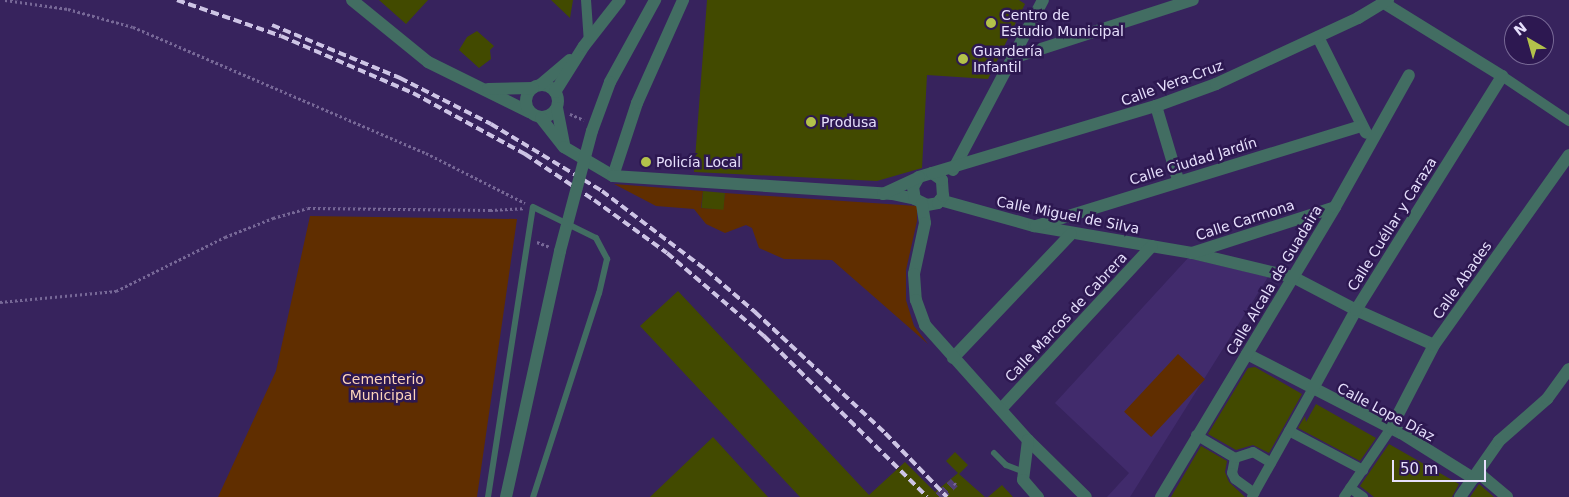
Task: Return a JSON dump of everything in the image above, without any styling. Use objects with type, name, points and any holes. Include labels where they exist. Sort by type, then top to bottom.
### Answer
[{"type":"street","points":[[352,0],[428,62],[535,115],[550,115],[557,108]]},
{"type":"street","points":[[586,0],[587,42]]},
{"type":"street","points":[[564,147],[555,92],[587,42],[620,0]]},
{"type":"street","points":[[506,497],[557,250],[594,124],[610,82],[655,0]]},
{"type":"street","points":[[587,42],[526,96],[535,115],[564,147],[613,176],[637,103],[683,0]]},
{"type":"street","points":[[1043,0],[1014,58],[955,166],[944,185],[928,202],[914,274],[916,300],[925,326],[1028,440],[1086,497]]},
{"type":"street","points":[[1014,58],[1182,1]]},
{"type":"street","points":[[1386,1],[1569,120]]},
{"type":"street","name":"Calle Vera-Cruz","points":[[883,194],[919,177],[1156,106],[1216,84],[1318,37],[1386,1]]},
{"type":"street","points":[[1318,37],[1370,140]]},
{"type":"street","name":"Calle Alcala de Guadaira","points":[[1161,497],[1196,435],[1335,207],[1370,140],[1409,75]]},
{"type":"street","name":"Calle Cuéllar y Caraza","points":[[1312,390],[1356,310],[1502,76]]},
{"type":"street","points":[[485,89],[537,86],[555,92]]},
{"type":"street","points":[[1156,106],[1178,180]]},
{"type":"street","name":"Calle Ciudad Jardín","points":[[1034,226],[1178,180],[1362,126]]},
{"type":"street","name":"Calle Abades","points":[[1391,428],[1434,345],[1569,155]]},
{"type":"street","points":[[932,174],[944,185]]},
{"type":"street","name":"Calle Miguel de Silva","points":[[613,176],[883,194],[928,202],[1071,234],[1192,253],[1293,277],[1356,310],[1434,345]]},
{"type":"street","points":[[919,177],[913,187],[928,202]]},
{"type":"street","name":"Calle Carmona","points":[[1192,253],[1335,207]]},
{"type":"street","points":[[953,358],[1071,234]]},
{"type":"street","name":"Calle Marcos de Cabrera","points":[[1001,409],[1152,246]]},
{"type":"street","name":"Calle Lope Díaz","points":[[1247,354],[1312,390],[1391,428],[1473,478],[1481,475],[1507,497]]},
{"type":"street","points":[[1460,497],[1499,441],[1547,399],[1569,369]]},
{"type":"street","points":[[1235,458],[1235,478],[1253,495],[1312,390]]},
{"type":"street","points":[[1344,497],[1391,428]]},
{"type":"street","points":[[1289,431],[1363,470]]},
{"type":"street","points":[[1196,435],[1235,458],[1253,452],[1271,463]]},
{"type":"street","points":[[1028,440],[1024,482],[1038,497]]},
{"type":"street","points":[[1024,469],[1037,457],[1050,462]]},
{"type":"street","points":[[1350,488],[1363,497]]},
{"type":"lane","points":[[488,497],[526,238],[533,207],[596,238],[607,259],[599,293],[533,497]]},
{"type":"lane","points":[[994,453],[1006,465],[1024,469]]},
{"type":"path","points":[[6,0],[68,9],[133,27],[426,153],[533,207]]},
{"type":"path","points":[[557,108],[594,124]]},
{"type":"path","points":[[0,302],[116,291],[225,237],[273,218],[308,208],[490,210],[533,207]]},
{"type":"path","points":[[526,238],[557,250]]},
{"type":"shaded area","points":[[1188,258],[1268,277],[1130,497],[1107,497],[1129,473],[1055,403]]},
{"type":"green space","points":[[614,184],[703,191],[701,208],[723,209],[725,193],[917,206],[917,221],[906,270],[906,300],[914,326],[928,344],[832,260],[784,259],[759,248],[752,228],[746,225],[725,233],[706,224],[694,209],[656,206]]},
{"type":"green space","name":"Cementerio Municipal","points":[[310,216],[517,219],[477,497],[218,497],[276,371]]},
{"type":"green space","points":[[1178,354],[1205,379],[1151,437],[1124,412]]},
{"type":"building","points":[[379,0],[428,0],[406,24]]},
{"type":"building","points":[[551,0],[573,0],[570,18]]},
{"type":"building","name":"Produsa","points":[[707,0],[1019,0],[1025,4],[988,79],[927,75],[922,168],[877,181],[694,172]]},
{"type":"building","points":[[477,31],[494,46],[490,50],[491,59],[479,68],[459,50],[467,37]]},
{"type":"building","points":[[703,191],[725,193],[723,210],[702,208]]},
{"type":"building","points":[[678,291],[869,495],[905,462],[935,492],[958,473],[946,461],[955,452],[968,465],[959,474],[985,497],[800,497],[640,326]]},
{"type":"building","points":[[1255,367],[1302,394],[1269,453],[1253,445],[1236,450],[1208,434],[1248,368]]},
{"type":"building","points":[[1316,404],[1376,438],[1360,461],[1298,428],[1305,416],[1306,422]]},
{"type":"building","points":[[713,437],[768,497],[650,497]]},
{"type":"building","points":[[1389,444],[1459,484],[1452,497],[1374,497],[1360,486]]},
{"type":"building","points":[[1201,446],[1227,461],[1225,472],[1229,482],[1245,497],[1171,497]]},
{"type":"building","points":[[1479,484],[1494,497],[1470,497]]},
{"type":"building","points":[[1002,485],[1013,497],[988,497]]},
{"type":"tunnel","points":[[939,497],[954,483]]},
{"type":"railway","points":[[177,0],[281,36],[413,93],[525,154],[594,200],[667,253],[764,336],[927,497]]},
{"type":"railway","points":[[272,25],[400,78],[491,124],[602,191],[706,270],[755,312],[885,433],[947,497]]},
{"type":"place","name":"Centro de Estudio Municipal","points":[[991,23]]},
{"type":"place","name":"Guardería Infantil","points":[[963,59]]},
{"type":"place","name":"Produsa","points":[[811,122]]},
{"type":"place","name":"Policía Local","points":[[646,162]]}]
